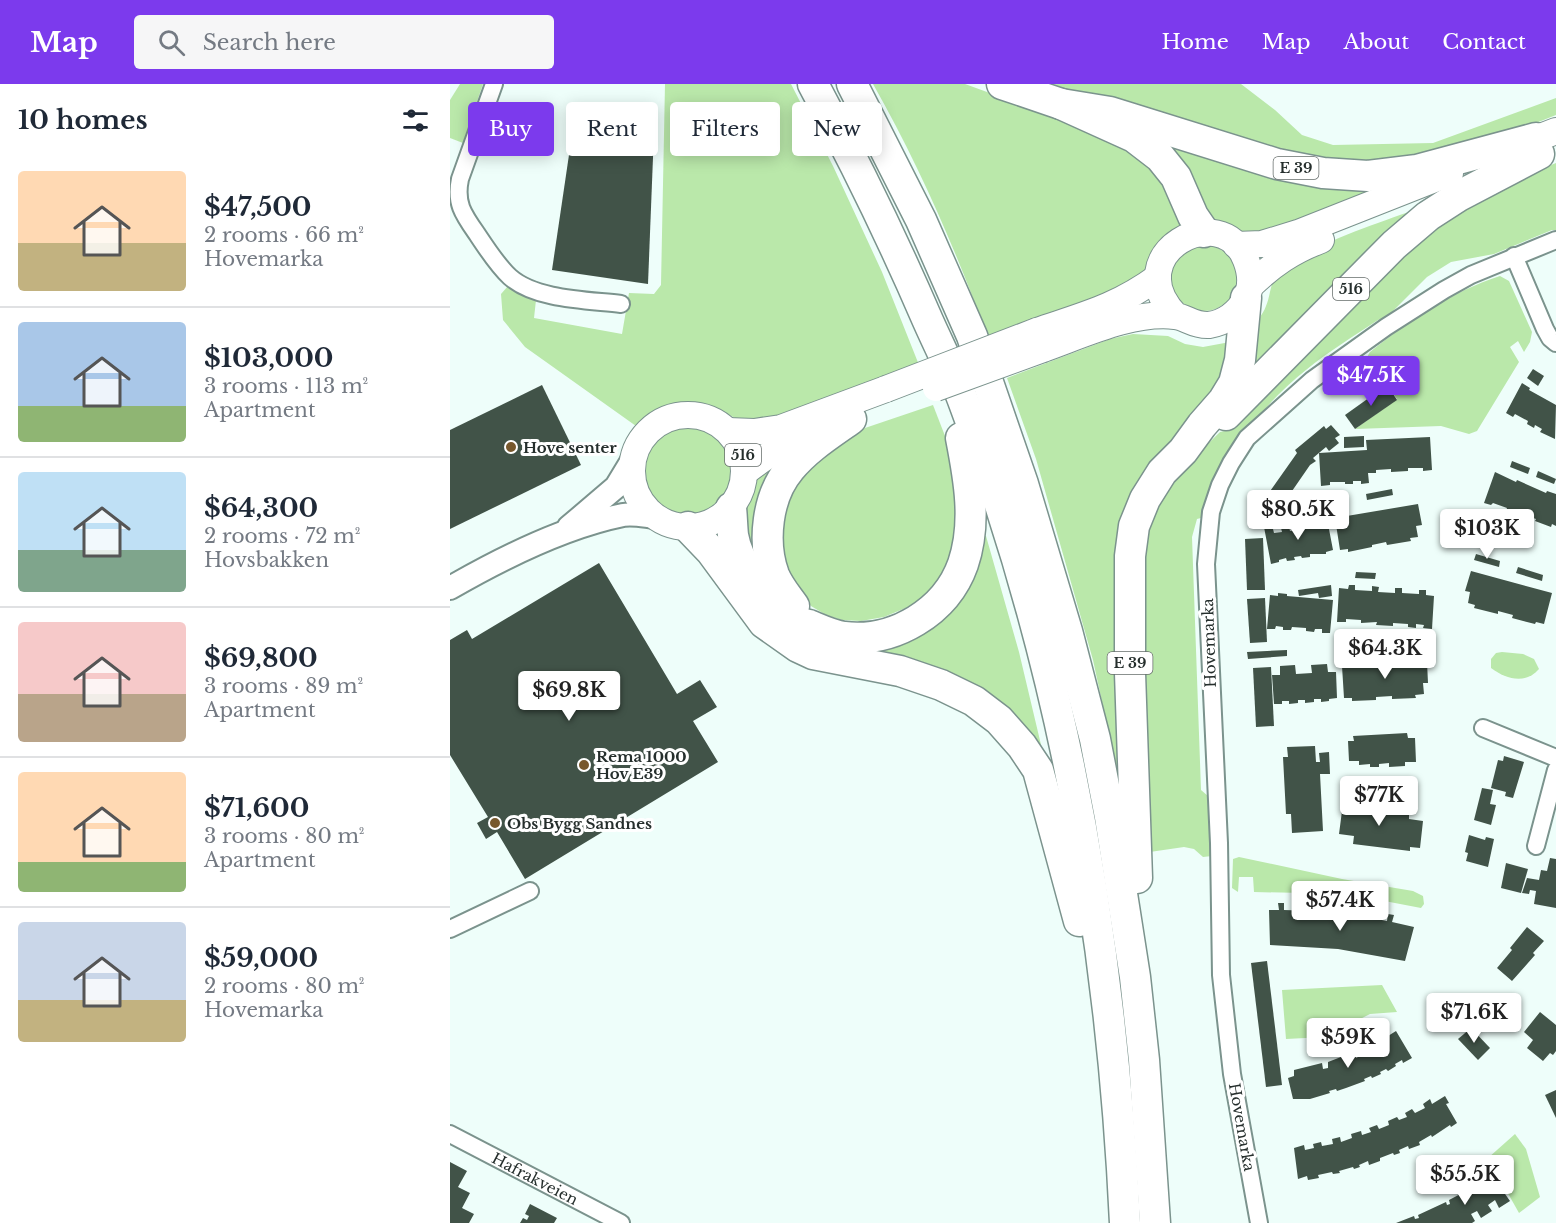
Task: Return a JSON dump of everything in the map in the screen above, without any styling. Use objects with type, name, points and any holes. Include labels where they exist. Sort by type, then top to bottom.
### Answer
[{"type":"highway","name":"E 39","points":[[813,84],[889,232],[1029,550],[1068,632],[1095,739],[1110,817],[1135,977],[1144,1060],[1155,1223]]},
{"type":"highway","name":"E 39","points":[[852,84],[921,220],[972,336],[1023,484],[1039,639],[1076,801],[1113,1046],[1125,1223]]},
{"type":"highway","name":"E 39","points":[[1002,84],[1060,104],[1134,137],[1160,157],[1176,177],[1204,232]]},
{"type":"highway","name":"E 39","points":[[1060,104],[1110,112],[1277,164],[1323,173],[1368,176],[1417,170],[1547,143]]},
{"type":"highway","name":"516","points":[[1183,452],[1205,436],[1394,245],[1428,216],[1547,143]]},
{"type":"highway","name":"E 39","points":[[1144,1060],[1149,976],[1139,907],[1135,858],[1130,673],[1130,556],[1134,526],[1145,499],[1162,472],[1183,452],[1234,384],[1240,360],[1248,292]]},
{"type":"highway","name":"E 39","points":[[731,508],[733,536],[737,548],[757,586],[772,605],[787,618],[845,637],[877,635],[900,629],[917,621],[942,600],[957,578],[963,563],[970,525],[971,491],[961,439],[925,314]]},
{"type":"highway","points":[[809,625],[783,591],[775,576],[768,546],[770,513],[777,490],[789,469],[818,442],[851,419]]},
{"type":"highway","name":"E 39","points":[[687,527],[711,551],[764,623],[779,636],[813,654],[900,671],[942,685],[974,701],[999,720],[1022,746],[1038,770],[1113,1046]]},
{"type":"main road","points":[[1236,245],[1262,244],[1298,233],[1547,143]]},
{"type":"main road","name":"516","points":[[1040,340],[1142,318],[1176,315],[1192,323],[1209,325],[1225,320],[1239,309],[1248,292],[1270,266],[1303,247],[1547,143]]},
{"type":"main road","points":[[1176,315],[1166,305],[1160,292],[1158,277],[1162,260],[1172,246],[1187,236],[1204,232],[1221,236],[1236,245],[1245,257],[1250,271],[1248,292]]},
{"type":"main road","name":"516","points":[[728,431],[754,432],[781,428],[888,397],[1040,340],[1135,294],[1158,277]]},
{"type":"main road","name":"516","points":[[745,472],[768,453],[788,442],[851,419],[888,397]]},
{"type":"main road","name":"516","points":[[633,459],[639,443],[650,429],[664,420],[681,415],[698,415],[714,421],[728,431],[738,443],[743,457],[745,472],[741,491],[731,508]]},
{"type":"main road","points":[[633,459],[634,486],[643,505],[655,516],[671,524],[687,527],[704,525],[718,519],[731,508]]},
{"type":"main road","points":[[561,533],[616,487],[633,459]]},
{"type":"main road","points":[[450,588],[561,533],[625,514],[655,516]]},
{"type":"street","points":[[494,84],[457,192],[464,215],[500,267],[512,279],[527,288],[550,295],[621,304]]},
{"type":"street","name":"Hovemarka","points":[[1259,1223],[1232,1074],[1221,975],[1219,843],[1206,564],[1211,512],[1220,485],[1231,463],[1248,438],[1312,380],[1386,327],[1444,290],[1471,275],[1556,240]]},
{"type":"street","points":[[1514,256],[1545,329],[1556,343]]},
{"type":"street","points":[[1483,728],[1556,758]]},
{"type":"street","points":[[1536,846],[1556,770]]},
{"type":"street","points":[[450,929],[530,891]]},
{"type":"street","name":"Hafrakveien","points":[[450,1134],[621,1223]]},
{"type":"green space","points":[[460,84],[483,84],[477,102],[468,102],[468,128],[463,143],[450,138],[450,100]]},
{"type":"green space","points":[[665,84],[791,84],[800,102],[792,102],[792,156],[828,156],[882,272],[919,365],[776,419],[739,420],[718,409],[691,402],[670,404],[652,412],[636,426],[525,347],[503,320],[501,294],[508,286],[536,300],[534,318],[622,334],[629,293],[654,294],[661,285]]},
{"type":"green space","points":[[873,84],[965,84],[1132,145],[1169,189],[1165,192],[1183,226],[1152,263],[1128,285],[988,338],[936,208]]},
{"type":"green space","points":[[1039,84],[1241,84],[1275,110],[1302,135],[1333,145],[1433,143],[1556,98],[1556,115],[1516,131],[1432,157],[1355,164],[1322,162]]},
{"type":"green space","points":[[1159,136],[1413,177],[1254,237],[1216,226]]},
{"type":"green space","points":[[1556,163],[1556,230],[1494,254],[1451,262],[1427,277],[1387,317],[1378,320],[1332,350],[1289,385],[1257,418],[1230,456],[1201,518],[1197,519],[1192,537],[1201,790],[1208,796],[1212,856],[1203,857],[1194,849],[1184,847],[1143,853],[1138,578],[1148,515],[1179,472],[1220,432],[1229,430],[1407,248],[1501,185]]},
{"type":"green space","points":[[1419,208],[1253,377],[1248,333],[1265,309],[1272,285],[1280,273],[1292,263],[1326,244]]},
{"type":"green space","points":[[1197,245],[1211,245],[1223,250],[1232,259],[1237,278],[1235,291],[1228,302],[1211,311],[1197,311],[1185,306],[1176,297],[1171,285],[1171,271],[1176,259],[1185,250]]},
{"type":"green space","points":[[1500,276],[1509,281],[1532,332],[1530,342],[1524,352],[1518,341],[1510,347],[1519,362],[1477,431],[1469,434],[1441,426],[1355,429],[1397,399],[1367,357],[1370,352],[1400,329],[1448,298]]},
{"type":"green space","points":[[1133,334],[1168,336],[1185,344],[1203,347],[1230,342],[1229,371],[1153,468],[1120,785],[1093,660],[1036,459],[1007,378],[1110,339]]},
{"type":"green space","points":[[933,405],[952,454],[958,488],[956,551],[936,590],[915,604],[884,617],[861,621],[842,620],[826,615],[811,606],[797,591],[779,554],[784,496],[823,455],[865,428]]},
{"type":"green space","points":[[687,422],[705,426],[721,436],[731,452],[735,470],[731,488],[721,504],[705,514],[687,518],[669,514],[653,504],[643,488],[639,470],[643,452],[653,436],[669,426]]},
{"type":"green space","points":[[801,442],[754,566],[741,517],[755,482],[768,462]]},
{"type":"green space","points":[[978,535],[986,536],[1019,652],[1042,749],[1033,750],[858,652],[886,648]]},
{"type":"green space","points":[[1496,653],[1523,654],[1534,659],[1539,669],[1522,679],[1503,675],[1491,668],[1491,659]]},
{"type":"green space","points":[[1239,857],[1342,879],[1413,891],[1423,896],[1424,904],[1421,908],[1348,894],[1254,892],[1253,877],[1239,877],[1238,892],[1232,888],[1233,859]]},
{"type":"green space","points":[[1382,985],[1397,1012],[1370,1014],[1325,1037],[1286,1039],[1282,990]]},
{"type":"green space","points":[[1515,1134],[1526,1149],[1540,1197],[1519,1213],[1488,1158]]},
{"type":"building","points":[[569,156],[653,156],[648,284],[552,270]]},
{"type":"building","points":[[1533,369],[1544,376],[1538,386],[1527,378]]},
{"type":"building","points":[[1522,383],[1530,388],[1529,390],[1556,405],[1555,439],[1540,432],[1542,429],[1535,425],[1534,428],[1527,424],[1528,421],[1515,414],[1513,417],[1506,413]]},
{"type":"building","name":"Hove senter","points":[[542,385],[581,465],[450,529],[450,430]]},
{"type":"building","points":[[1387,385],[1397,400],[1355,429],[1345,415]]},
{"type":"building","points":[[1331,425],[1340,435],[1335,438],[1339,443],[1329,451],[1326,447],[1313,458],[1316,461],[1310,465],[1281,507],[1266,497],[1297,453],[1295,450],[1324,426],[1326,429]]},
{"type":"building","points":[[1364,436],[1364,447],[1344,448],[1344,437]]},
{"type":"building","points":[[1430,437],[1432,470],[1408,468],[1408,471],[1391,472],[1391,469],[1376,470],[1376,473],[1368,473],[1369,483],[1330,482],[1330,485],[1321,486],[1319,453],[1367,450],[1366,440]]},
{"type":"building","points":[[1512,461],[1530,468],[1528,474],[1510,467]]},
{"type":"building","points":[[1538,471],[1556,479],[1554,484],[1536,477]]},
{"type":"building","points":[[1495,472],[1546,493],[1547,491],[1556,494],[1556,526],[1552,524],[1551,527],[1522,514],[1521,517],[1493,503],[1491,505],[1484,503]]},
{"type":"building","points":[[1392,489],[1393,495],[1367,500],[1366,494]]},
{"type":"building","points":[[1304,503],[1305,510],[1254,519],[1252,513]]},
{"type":"building","points":[[1418,504],[1422,525],[1416,526],[1418,537],[1410,538],[1411,541],[1387,545],[1386,542],[1348,552],[1348,549],[1340,550],[1335,518]]},
{"type":"building","points":[[1319,517],[1320,525],[1328,524],[1333,550],[1326,554],[1310,554],[1310,557],[1294,557],[1295,560],[1287,561],[1286,558],[1271,564],[1264,527],[1272,525],[1274,533],[1282,532],[1280,524],[1288,523],[1290,531],[1297,530],[1295,521],[1304,520],[1305,528],[1312,527],[1311,519]]},
{"type":"building","points":[[1263,538],[1265,590],[1247,590],[1245,539]]},
{"type":"building","points":[[1476,554],[1500,561],[1499,567],[1474,560]]},
{"type":"building","points":[[599,563],[677,694],[700,680],[717,707],[693,721],[718,762],[525,879],[497,832],[486,839],[477,823],[488,817],[450,755],[450,640],[467,630],[472,639]]},
{"type":"building","points":[[1518,567],[1543,575],[1542,581],[1516,573]]},
{"type":"building","points":[[1471,571],[1552,593],[1544,624],[1512,618],[1513,615],[1498,611],[1498,614],[1474,608],[1475,605],[1468,603],[1470,592],[1465,591]]},
{"type":"building","points":[[1356,572],[1376,573],[1375,579],[1355,578]]},
{"type":"building","points":[[1331,585],[1332,596],[1319,598],[1318,593],[1299,596],[1298,590]]},
{"type":"building","points":[[1349,585],[1355,585],[1355,590],[1372,591],[1372,586],[1379,587],[1378,592],[1395,593],[1395,588],[1402,588],[1402,593],[1419,594],[1419,590],[1426,590],[1426,595],[1434,596],[1432,629],[1416,624],[1416,628],[1408,627],[1408,624],[1393,623],[1393,626],[1376,625],[1377,622],[1361,623],[1361,620],[1346,619],[1346,622],[1337,622],[1339,588],[1348,589]]},
{"type":"building","points":[[1278,593],[1287,594],[1287,596],[1333,600],[1330,633],[1322,633],[1322,629],[1315,629],[1314,632],[1306,631],[1306,628],[1292,627],[1291,630],[1283,630],[1283,627],[1276,626],[1275,629],[1267,629],[1270,595],[1278,596]]},
{"type":"building","points":[[1265,598],[1267,642],[1250,643],[1247,599]]},
{"type":"building","points":[[1373,646],[1374,652],[1341,653],[1341,647]]},
{"type":"building","points":[[1287,650],[1287,656],[1248,659],[1247,652]]},
{"type":"building","points":[[1412,657],[1412,663],[1427,662],[1428,683],[1423,683],[1424,694],[1415,695],[1416,698],[1376,697],[1376,700],[1352,701],[1352,698],[1344,698],[1342,666],[1367,665],[1367,659],[1373,659],[1374,665],[1406,663],[1405,658]]},
{"type":"building","points":[[1327,664],[1328,672],[1336,672],[1337,698],[1321,702],[1321,699],[1314,699],[1314,702],[1305,703],[1305,700],[1298,700],[1298,703],[1289,704],[1289,701],[1282,701],[1282,704],[1274,704],[1272,675],[1280,675],[1280,666],[1295,665],[1296,674],[1312,673],[1311,665]]},
{"type":"building","points":[[1271,667],[1274,726],[1256,727],[1253,668]]},
{"type":"building","points":[[1407,733],[1408,738],[1415,738],[1416,762],[1405,762],[1405,766],[1389,767],[1389,763],[1379,764],[1379,767],[1370,767],[1370,764],[1359,765],[1359,761],[1349,761],[1348,741],[1354,741],[1353,736]]},
{"type":"building","points":[[1315,746],[1316,762],[1320,762],[1319,753],[1329,752],[1330,774],[1320,774],[1323,831],[1292,833],[1291,814],[1286,814],[1283,757],[1288,757],[1287,747]]},
{"type":"building","points":[[1504,756],[1524,762],[1513,798],[1505,796],[1506,792],[1491,788],[1498,760],[1503,761]]},
{"type":"building","points":[[1482,788],[1493,790],[1490,804],[1496,805],[1491,825],[1474,820]]},
{"type":"building","points":[[1343,797],[1366,800],[1364,809],[1409,815],[1409,819],[1423,821],[1420,848],[1410,847],[1410,851],[1353,844],[1354,836],[1339,834],[1342,811],[1349,811],[1350,807],[1342,806]]},
{"type":"building","points":[[1469,835],[1485,840],[1486,837],[1494,839],[1488,867],[1466,861],[1468,853],[1465,852]]},
{"type":"building","points":[[1550,858],[1556,859],[1556,908],[1534,904],[1536,891],[1530,890],[1529,894],[1522,893],[1527,878],[1539,880],[1541,870],[1547,871]]},
{"type":"building","points":[[1506,863],[1528,869],[1521,893],[1501,888]]},
{"type":"building","points":[[1278,903],[1284,903],[1284,910],[1315,911],[1316,904],[1321,905],[1320,911],[1351,915],[1352,908],[1357,908],[1356,915],[1387,921],[1388,914],[1394,915],[1392,922],[1414,927],[1405,961],[1338,949],[1270,945],[1269,910],[1279,910]]},
{"type":"building","points":[[1527,927],[1544,941],[1512,981],[1497,968]]},
{"type":"building","points":[[1267,961],[1282,1085],[1266,1087],[1251,963]]},
{"type":"building","points":[[1540,1012],[1556,1025],[1556,1051],[1553,1055],[1550,1053],[1543,1061],[1527,1048],[1533,1040],[1524,1032]]},
{"type":"building","points":[[1471,1028],[1490,1048],[1478,1060],[1458,1039]]},
{"type":"building","points":[[1396,1031],[1412,1058],[1403,1063],[1402,1060],[1388,1071],[1386,1069],[1380,1072],[1381,1074],[1372,1078],[1371,1076],[1364,1079],[1365,1081],[1346,1088],[1329,1091],[1330,1093],[1310,1099],[1293,1099],[1288,1078],[1294,1076],[1294,1070],[1322,1063],[1323,1069],[1328,1068],[1328,1062],[1354,1052],[1356,1058],[1360,1056],[1359,1050],[1368,1046],[1371,1051],[1375,1050],[1373,1043],[1383,1039],[1385,1044],[1389,1042],[1388,1036]]},
{"type":"building","points":[[1556,1090],[1556,1118],[1545,1095]]},
{"type":"building","points":[[1445,1096],[1449,1103],[1446,1104],[1457,1123],[1419,1142],[1420,1145],[1409,1149],[1408,1146],[1399,1150],[1400,1153],[1380,1158],[1380,1161],[1369,1165],[1368,1161],[1359,1165],[1360,1167],[1339,1171],[1340,1173],[1318,1175],[1319,1178],[1308,1180],[1307,1176],[1298,1179],[1294,1148],[1304,1145],[1305,1150],[1314,1148],[1313,1144],[1321,1142],[1322,1146],[1333,1144],[1332,1139],[1340,1137],[1341,1142],[1352,1138],[1351,1134],[1361,1131],[1362,1135],[1371,1132],[1369,1128],[1377,1125],[1379,1129],[1389,1125],[1388,1121],[1397,1117],[1399,1120],[1407,1117],[1405,1113],[1412,1109],[1415,1113],[1425,1108],[1423,1104],[1430,1099],[1432,1104]]},
{"type":"building","points":[[450,1162],[467,1171],[458,1187],[470,1193],[462,1208],[474,1214],[469,1223],[450,1223]]},
{"type":"building","points":[[1493,1177],[1510,1201],[1499,1208],[1495,1200],[1488,1205],[1492,1211],[1481,1218],[1477,1211],[1471,1214],[1475,1221],[1472,1223],[1396,1223],[1414,1216],[1415,1219],[1419,1218],[1418,1215],[1446,1202],[1447,1205],[1450,1204],[1449,1200]]},
{"type":"building","points":[[530,1204],[557,1218],[554,1223],[520,1223],[523,1218],[527,1220],[529,1216],[525,1214]]},
{"type":"place","name":"Hove senter","points":[[511,447]]},
{"type":"place","name":"Rema 1000 Hov E39","points":[[584,765]]},
{"type":"place","name":"Obs Bygg Sandnes","points":[[495,823]]}]
